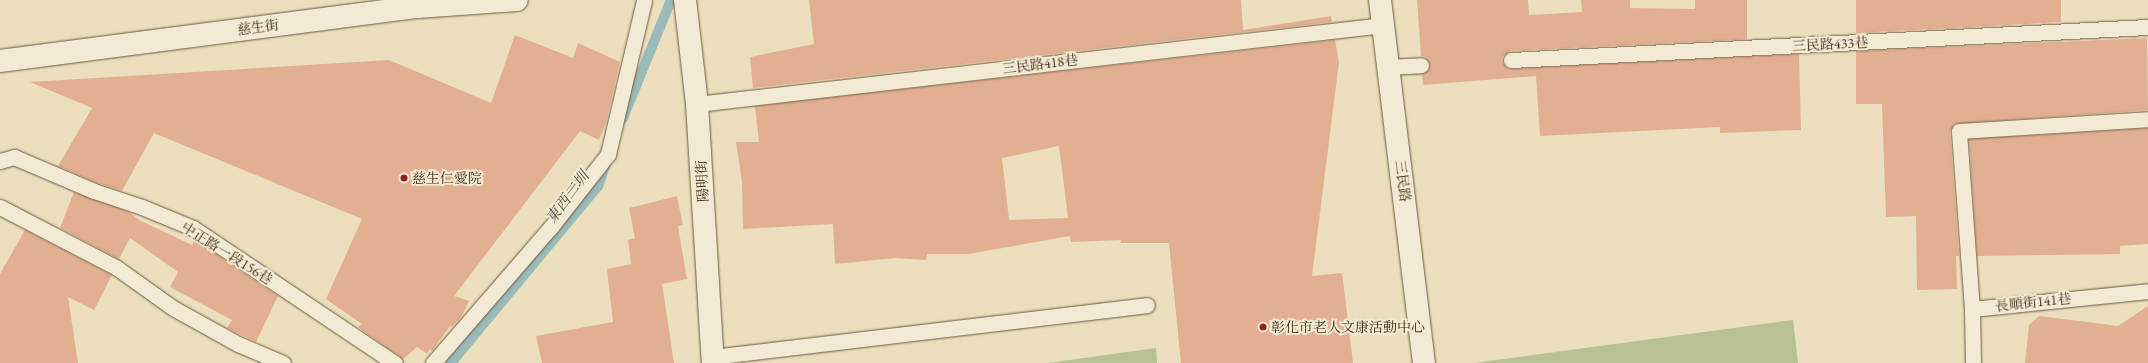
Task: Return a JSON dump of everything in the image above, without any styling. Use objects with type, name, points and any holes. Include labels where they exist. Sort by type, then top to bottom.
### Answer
[{"type":"street","name":"慈生街","points":[[0,61],[419,3],[517,0]]},
{"type":"street","name":"陽明街","points":[[686,0],[697,104],[712,360]]},
{"type":"street","name":"三民路","points":[[1380,0],[1424,363]]},
{"type":"lane","points":[[433,363],[551,227],[608,154],[644,0]]},
{"type":"lane","name":"三民路418巷","points":[[697,104],[1383,25]]},
{"type":"lane","name":"三民路433巷","points":[[1511,60],[2148,27]]},
{"type":"lane","points":[[1388,67],[1422,65]]},
{"type":"lane","points":[[1973,363],[1972,309],[1959,131],[2148,119]]},
{"type":"lane","name":"中正路一段156巷","points":[[0,161],[14,157],[94,191],[142,207],[193,228],[395,363]]},
{"type":"lane","points":[[0,206],[117,268],[173,308],[238,344],[283,363]]},
{"type":"lane","name":"長順街141巷","points":[[1972,309],[2148,290]]},
{"type":"lane","points":[[712,360],[1147,305]]},
{"type":"green space","points":[[1793,320],[1798,363],[1474,363]]},
{"type":"green space","points":[[1156,348],[1157,363],[1048,363]]},
{"type":"building","points":[[809,0],[1241,0],[1243,30],[1331,16],[1332,22],[753,88],[750,57],[814,44]]},
{"type":"building","points":[[1417,0],[1528,0],[1529,15],[1582,12],[1581,0],[1630,0],[1630,8],[1695,9],[1695,0],[1747,0],[1747,39],[1511,51],[1503,56],[1502,61],[1507,68],[1511,69],[1799,54],[1801,130],[1720,133],[1720,127],[1540,136],[1536,76],[1423,85],[1422,74],[1429,69],[1430,64],[1425,57],[1421,56]]},
{"type":"building","points":[[1856,0],[2061,0],[2061,22],[1856,33]]},
{"type":"building","name":"慈生仁愛院","points":[[515,35],[573,58],[578,43],[620,62],[606,123],[599,140],[580,131],[454,296],[469,301],[461,317],[452,327],[450,326],[432,351],[430,349],[427,354],[417,347],[403,359],[358,327],[362,324],[326,299],[362,219],[154,133],[122,191],[97,183],[58,166],[92,108],[30,82],[389,60],[491,103]]},
{"type":"building","points":[[2147,38],[2148,110],[1954,124],[1950,132],[1959,256],[1956,256],[1957,289],[1917,290],[1916,216],[1886,217],[1882,104],[1856,104],[1856,51]]},
{"type":"building","points":[[1335,40],[1339,62],[1312,276],[1342,273],[1353,363],[1181,363],[1169,243],[1120,243],[1121,240],[1071,242],[1070,236],[968,254],[927,254],[926,260],[895,258],[835,264],[833,224],[743,229],[742,182],[736,142],[759,142],[755,106]],"holes":[[[1059,146],[1068,218],[1009,220],[1002,158]]]},
{"type":"building","points":[[2148,128],[2148,244],[2120,246],[2120,254],[1977,256],[1969,139]]},
{"type":"building","points":[[74,192],[129,212],[139,220],[192,245],[195,240],[278,296],[256,342],[227,328],[232,320],[170,287],[178,272],[130,238],[119,259],[60,228]]},
{"type":"building","points":[[677,196],[683,225],[678,226],[687,279],[662,284],[674,363],[542,363],[536,336],[613,322],[607,269],[631,264],[628,240],[635,238],[629,208]]},
{"type":"building","points":[[25,230],[112,275],[94,310],[68,297],[78,363],[0,363],[0,274]]},
{"type":"building","points":[[2148,306],[2148,363],[2025,363],[2029,325],[2039,316],[2118,326]]},
{"type":"waterway","name":"東西二圳","points":[[623,118],[671,0]]},
{"type":"waterway","name":"東西二圳","points":[[451,363],[598,186],[607,161]]},
{"type":"place","name":"慈生仁愛院","points":[[404,178]]},
{"type":"place","name":"彰化市老人文康活動中心","points":[[1263,327]]}]
